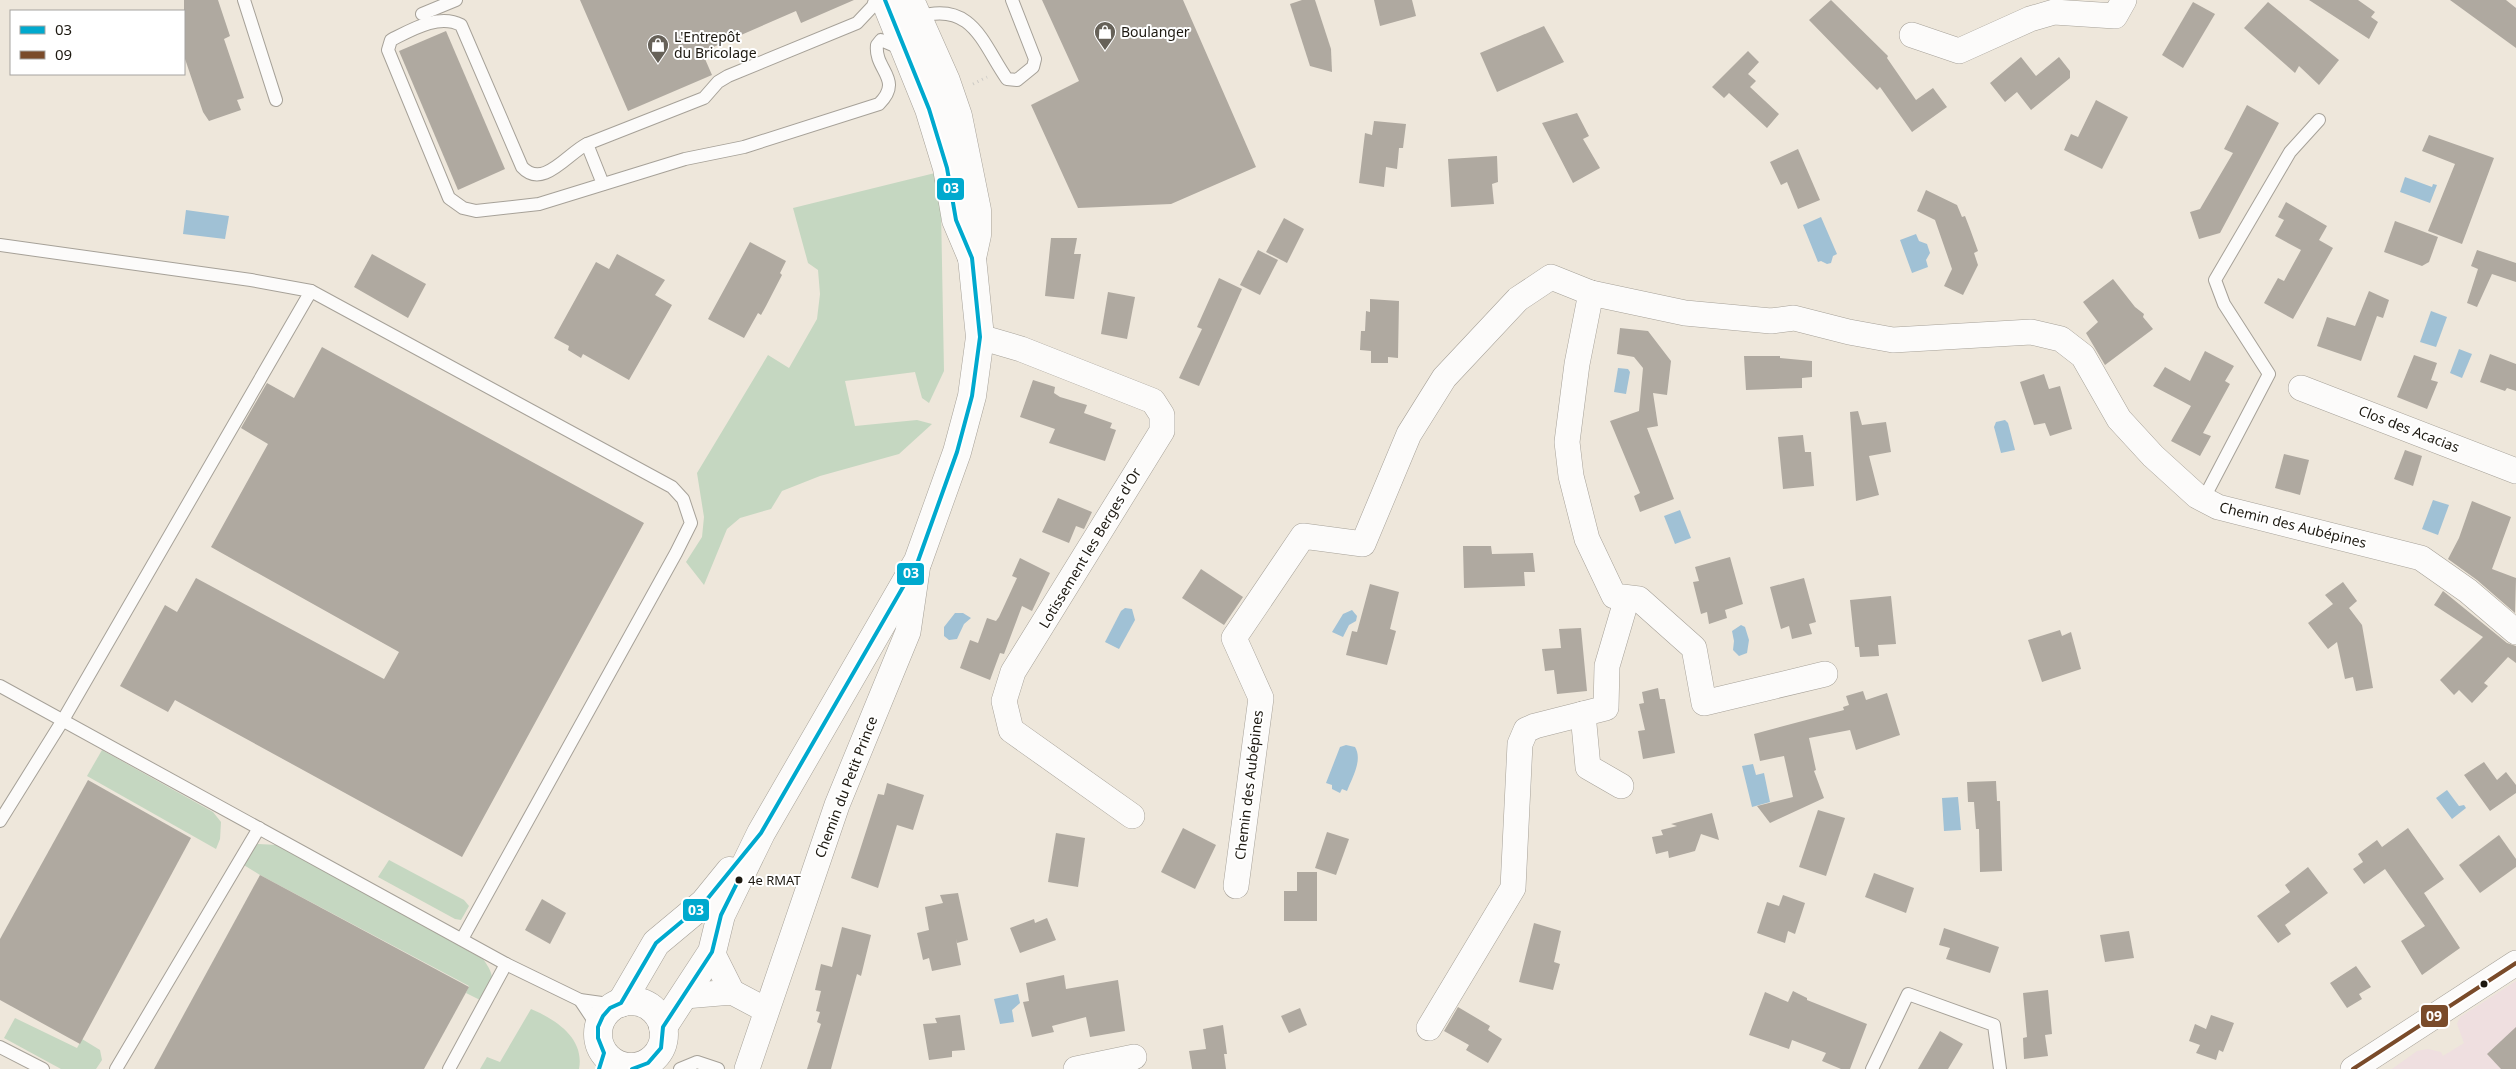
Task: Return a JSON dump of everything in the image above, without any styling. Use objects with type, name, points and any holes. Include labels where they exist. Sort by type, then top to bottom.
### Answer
[{"type":"main road","points":[[761,833],[704,904],[656,943],[618,1004],[603,1016],[600,1050],[617,1065],[632,1068],[648,1064],[656,1057],[661,1048],[663,1027],[712,952],[721,915],[761,833],[918,561],[957,452],[972,396],[980,337],[972,258],[956,220],[951,186],[939,139],[890,6]]},
{"type":"main road","points":[[890,6],[946,81],[958,116],[977,210],[977,235],[972,258]]},
{"type":"main road","points":[[680,924],[702,934],[712,952]]},
{"type":"main road","points":[[618,1004],[632,1001],[643,1003],[653,1009],[663,1027]]},
{"type":"street","points":[[1912,34],[1959,51],[2030,19],[2054,12],[2115,16],[2124,0]]},
{"type":"street","name":"Chemin des Aubépines","points":[[1236,886],[1261,698],[1234,638],[1302,536],[1363,544],[1409,434],[1444,378],[1518,299],[1551,278],[1591,293],[1685,313],[1771,321],[1794,318],[1849,332],[1893,340],[2031,332],[2061,339],[2083,356],[2119,419],[2153,456],[2203,500],[2218,507],[2421,558],[2468,591],[2516,632]]},
{"type":"street","points":[[1591,293],[1577,364],[1567,442],[1571,476],[1587,539],[1614,596],[1639,599],[1694,648],[1704,703],[1824,674]]},
{"type":"street","name":"Lotissement les Berges d'Or","points":[[980,337],[1021,349],[1153,401],[1162,415],[1162,431],[1013,672],[1004,701],[1011,730],[1132,816]]},
{"type":"street","name":"Clos des Acacias","points":[[2301,388],[2516,471]]},
{"type":"street","name":"Chemin du Petit Prince","points":[[748,1069],[766,1010],[836,805],[908,632],[918,561]]},
{"type":"street","points":[[1428,1028],[1513,888],[1520,744],[1526,730],[1606,708],[1607,666],[1627,598]]},
{"type":"street","points":[[1583,714],[1588,767],[1621,786]]},
{"type":"street","points":[[712,952],[732,992]]},
{"type":"street","points":[[2353,1069],[2516,963]]},
{"type":"street","points":[[684,996],[732,992],[766,1010]]},
{"type":"street","points":[[1076,1069],[1134,1056]]},
{"type":"lane","points":[[244,0],[276,100]]},
{"type":"lane","points":[[422,14],[456,0]]},
{"type":"lane","points":[[906,51],[886,41],[881,40],[877,45],[877,54],[890,89],[887,96],[879,104],[744,147],[685,160],[602,184],[567,197],[518,208],[476,211],[457,205],[449,198],[388,46],[395,38],[439,20],[450,20],[461,25],[522,167],[527,172],[535,175],[555,168],[575,149],[704,98],[718,82],[728,76],[857,23],[890,6],[929,12],[945,11],[962,15],[981,32],[1007,78],[1016,80],[1033,67],[1035,60],[1012,0]]},
{"type":"lane","points":[[2203,500],[2269,374],[2224,304],[2215,280],[2290,152],[2318,120]]},
{"type":"lane","points":[[587,144],[602,184]]},
{"type":"lane","points":[[0,245],[251,280],[311,291],[672,487],[683,499],[691,523],[676,553],[462,939]]},
{"type":"lane","points":[[0,821],[63,720],[311,291]]},
{"type":"lane","points":[[0,686],[506,964],[580,1000],[618,1004]]},
{"type":"lane","points":[[116,1069],[258,828]]},
{"type":"lane","points":[[449,1069],[506,964]]},
{"type":"lane","points":[[1872,1069],[1908,994],[1994,1025],[2000,1069]]},
{"type":"lane","points":[[580,1000],[600,1050]]},
{"type":"lane","points":[[0,1047],[43,1069]]},
{"type":"lane","points":[[680,1069],[697,1062],[718,1069]]},
{"type":"path","points":[[972,84],[992,74]]},
{"type":"shaded area","points":[[2516,981],[2516,1069],[2392,1069],[2417,1051],[2428,1049],[2441,1052],[2443,1056],[2464,1043],[2457,1024],[2460,1017]]},
{"type":"green space","points":[[935,173],[941,209],[944,371],[929,403],[922,398],[915,372],[845,381],[855,426],[917,420],[932,424],[899,454],[820,476],[782,491],[771,509],[740,518],[727,529],[704,585],[686,562],[702,537],[704,517],[697,473],[768,355],[789,368],[817,319],[820,294],[818,270],[808,263],[793,208]]},
{"type":"green space","points":[[102,750],[213,812],[221,822],[220,839],[216,849],[87,776]]},
{"type":"green space","points":[[258,844],[278,845],[483,959],[490,971],[492,980],[489,990],[482,1001],[466,993],[469,986],[260,875],[234,859],[243,848]]},
{"type":"green space","points":[[389,860],[464,900],[469,906],[461,920],[455,919],[378,877]]},
{"type":"green space","points":[[531,1009],[558,1024],[573,1039],[580,1058],[579,1069],[480,1069],[487,1057],[500,1062]]},
{"type":"green space","points":[[15,1018],[77,1048],[82,1039],[100,1050],[102,1060],[96,1069],[61,1069],[4,1038]]},
{"type":"water","points":[[2405,177],[2432,187],[2433,184],[2437,185],[2430,203],[2400,192]]},
{"type":"water","points":[[186,210],[229,216],[225,239],[183,234]]},
{"type":"water","points":[[1821,217],[1837,254],[1833,256],[1831,263],[1827,264],[1821,261],[1818,262],[1803,225]]},
{"type":"water","points":[[1916,234],[1919,241],[1927,244],[1930,253],[1926,260],[1928,267],[1912,273],[1900,240]]},
{"type":"water","points":[[2431,311],[2447,317],[2436,347],[2420,342]]},
{"type":"water","points":[[2459,349],[2472,354],[2462,378],[2450,373]]},
{"type":"water","points":[[1618,368],[1628,369],[1630,372],[1626,394],[1614,392]]},
{"type":"water","points":[[2005,420],[2008,423],[2015,450],[2001,453],[1994,427],[1996,422]]},
{"type":"water","points":[[2433,500],[2449,505],[2438,535],[2422,529]]},
{"type":"water","points":[[1680,510],[1691,538],[1675,544],[1664,516]]},
{"type":"water","points":[[1125,608],[1132,609],[1135,620],[1119,649],[1105,642],[1121,611]]},
{"type":"water","points":[[1352,610],[1357,616],[1356,621],[1349,625],[1343,637],[1332,632],[1343,614]]},
{"type":"water","points":[[955,613],[963,613],[971,618],[964,624],[957,639],[949,640],[944,636],[944,627]]},
{"type":"water","points":[[1741,625],[1745,627],[1749,640],[1747,653],[1739,656],[1733,650],[1732,631]]},
{"type":"water","points":[[1346,745],[1355,747],[1358,758],[1354,775],[1347,791],[1342,789],[1340,793],[1332,789],[1332,785],[1326,783],[1340,747]]},
{"type":"water","points":[[1753,764],[1756,775],[1764,773],[1770,802],[1752,807],[1742,766]]},
{"type":"water","points":[[2447,790],[2459,806],[2464,805],[2466,808],[2452,819],[2436,798]]},
{"type":"water","points":[[1958,797],[1961,830],[1944,831],[1942,798]]},
{"type":"water","points":[[1018,994],[1020,1003],[1012,1010],[1014,1022],[1000,1024],[994,999]]},
{"type":"building","points":[[184,0],[218,0],[230,36],[224,39],[244,98],[237,100],[241,110],[209,121],[203,112],[185,59]]},
{"type":"building","name":"L'Entrepôt du Bricolage","points":[[580,0],[854,0],[801,23],[796,11],[702,52],[712,75],[628,111]]},
{"type":"building","points":[[1042,0],[1183,0],[1256,167],[1171,204],[1078,208],[1031,105],[1079,81]]},
{"type":"building","points":[[1302,0],[1315,0],[1331,49],[1332,72],[1310,66],[1290,4]]},
{"type":"building","points":[[1374,0],[1412,0],[1416,16],[1380,26]]},
{"type":"building","points":[[1831,0],[1888,56],[1887,58],[1916,100],[1933,88],[1947,107],[1912,132],[1880,87],[1877,90],[1809,20]]},
{"type":"building","points":[[2309,0],[2358,0],[2375,12],[2371,17],[2378,22],[2369,39]]},
{"type":"building","points":[[2450,0],[2506,0],[2516,8],[2516,48]]},
{"type":"building","points":[[2193,2],[2215,14],[2183,68],[2162,55]]},
{"type":"building","points":[[2268,2],[2339,60],[2319,85],[2299,66],[2295,73],[2244,28]]},
{"type":"building","points":[[1544,26],[1564,62],[1497,92],[1480,53]]},
{"type":"building","points":[[446,31],[505,169],[458,190],[399,51]]},
{"type":"building","points":[[1748,51],[1759,62],[1748,74],[1756,81],[1750,87],[1779,114],[1767,128],[1729,93],[1724,98],[1712,87]]},
{"type":"building","points":[[2021,57],[2036,76],[2059,57],[2070,71],[2070,78],[2031,110],[2017,92],[2005,102],[1990,83]]},
{"type":"building","points":[[2096,100],[2128,117],[2102,169],[2064,150],[2071,134],[2078,137]]},
{"type":"building","points":[[2247,105],[2279,123],[2220,233],[2199,239],[2190,212],[2200,209],[2233,153],[2224,149]]},
{"type":"building","points":[[1577,113],[1589,136],[1583,139],[1600,168],[1573,183],[1542,123]]},
{"type":"building","points":[[1374,121],[1406,124],[1403,148],[1399,148],[1397,169],[1386,167],[1384,187],[1359,183],[1365,133],[1372,135]]},
{"type":"building","points":[[2429,135],[2494,158],[2462,244],[2428,231],[2455,164],[2422,151]]},
{"type":"building","points":[[1798,149],[1820,200],[1798,209],[1787,182],[1781,185],[1770,162]]},
{"type":"building","points":[[1497,156],[1498,182],[1492,184],[1494,204],[1451,207],[1448,159]]},
{"type":"building","points":[[1926,190],[1957,205],[1962,217],[1965,216],[1978,251],[1974,253],[1978,265],[1963,295],[1944,286],[1952,269],[1935,220],[1917,211]]},
{"type":"building","points":[[2286,202],[2327,226],[2319,240],[2333,248],[2293,319],[2264,303],[2278,278],[2284,281],[2301,250],[2275,236],[2284,220],[2278,217]]},
{"type":"building","points":[[1284,218],[1304,229],[1287,263],[1266,252]]},
{"type":"building","points":[[2395,221],[2438,237],[2429,262],[2422,266],[2384,252]]},
{"type":"building","points":[[1051,238],[1077,238],[1074,254],[1081,254],[1074,299],[1045,296]]},
{"type":"building","points":[[750,242],[786,261],[780,273],[782,275],[766,306],[761,315],[758,313],[744,338],[708,319]]},
{"type":"building","points":[[1258,250],[1278,260],[1260,295],[1240,285]]},
{"type":"building","points":[[2477,250],[2516,263],[2516,282],[2492,274],[2477,307],[2467,303],[2478,269],[2471,266]]},
{"type":"building","points":[[372,254],[426,284],[408,318],[354,287]]},
{"type":"building","points":[[617,254],[665,280],[655,295],[672,305],[629,380],[583,354],[581,358],[568,350],[569,346],[554,338],[596,262],[609,269]]},
{"type":"building","points":[[1219,278],[1242,289],[1199,386],[1179,378],[1202,329],[1197,327]]},
{"type":"building","points":[[2113,279],[2135,307],[2144,314],[2143,317],[2153,329],[2105,365],[2086,333],[2098,322],[2083,302]]},
{"type":"building","points":[[2369,291],[2389,300],[2383,318],[2377,316],[2361,361],[2317,346],[2327,317],[2355,326]]},
{"type":"building","points":[[1108,292],[1135,297],[1127,339],[1101,334]]},
{"type":"building","points":[[1370,299],[1399,301],[1398,358],[1388,357],[1388,363],[1371,363],[1371,351],[1360,350],[1361,331],[1365,331],[1366,311],[1370,312]]},
{"type":"building","points":[[1620,328],[1648,331],[1671,361],[1667,395],[1653,393],[1658,426],[1647,428],[1674,499],[1640,512],[1634,496],[1640,493],[1610,421],[1639,411],[1643,368],[1634,357],[1617,354]]},
{"type":"building","points":[[322,347],[644,523],[462,857],[175,700],[168,712],[120,686],[165,605],[177,612],[196,578],[384,679],[399,652],[211,547],[268,444],[241,428],[267,383],[294,398]]},
{"type":"building","points":[[2205,351],[2234,366],[2225,381],[2230,384],[2203,433],[2211,436],[2200,456],[2171,441],[2191,406],[2153,386],[2165,367],[2190,381]]},
{"type":"building","points":[[2490,354],[2516,364],[2516,391],[2507,388],[2505,391],[2480,382]]},
{"type":"building","points":[[2414,355],[2437,363],[2431,380],[2438,382],[2427,409],[2397,397]]},
{"type":"building","points":[[1744,356],[1780,356],[1780,358],[1812,361],[1812,377],[1802,378],[1802,388],[1746,390]]},
{"type":"building","points":[[2044,374],[2049,389],[2060,386],[2072,429],[2050,436],[2045,423],[2034,425],[2020,382]]},
{"type":"building","points":[[1033,380],[1055,387],[1054,393],[1060,397],[1087,405],[1084,413],[1112,423],[1110,428],[1116,430],[1105,461],[1049,443],[1055,429],[1020,417]]},
{"type":"building","points":[[1858,411],[1862,425],[1886,422],[1891,452],[1869,456],[1879,495],[1856,501],[1850,412]]},
{"type":"building","points":[[1803,435],[1805,452],[1811,452],[1814,486],[1783,489],[1778,437]]},
{"type":"building","points":[[2405,450],[2422,456],[2413,486],[2394,479]]},
{"type":"building","points":[[2284,454],[2309,460],[2300,495],[2275,488]]},
{"type":"building","points":[[1058,498],[1092,512],[1084,529],[1076,526],[1069,543],[1042,532]]},
{"type":"building","points":[[2472,501],[2511,517],[2492,569],[2516,578],[2515,613],[2477,580],[2448,559],[2459,538]]},
{"type":"building","points":[[1463,546],[1491,546],[1492,554],[1533,553],[1535,572],[1524,572],[1525,586],[1464,588]]},
{"type":"building","points":[[1730,557],[1743,604],[1725,610],[1727,618],[1709,624],[1707,612],[1701,614],[1693,582],[1699,581],[1695,567]]},
{"type":"building","points":[[1020,558],[1050,573],[1032,611],[1022,606],[1004,654],[1000,653],[990,680],[960,668],[970,640],[978,643],[987,618],[996,621],[999,617],[1017,578],[1012,576]]},
{"type":"building","points":[[1201,569],[1243,597],[1224,625],[1182,598]]},
{"type":"building","points":[[1804,578],[1816,622],[1809,624],[1812,634],[1792,639],[1789,626],[1781,629],[1770,587]]},
{"type":"building","points":[[2343,582],[2357,601],[2349,608],[2362,625],[2373,688],[2356,691],[2353,677],[2345,679],[2337,642],[2328,649],[2308,623],[2333,604],[2325,595]]},
{"type":"building","points":[[1370,584],[1399,592],[1390,629],[1396,631],[1387,665],[1346,655],[1352,631],[1357,632]]},
{"type":"building","points":[[2443,591],[2507,643],[2516,646],[2516,663],[2508,657],[2484,683],[2488,686],[2472,703],[2459,690],[2454,695],[2440,680],[2483,637],[2434,605]]},
{"type":"building","points":[[1891,596],[1896,644],[1878,645],[1879,656],[1860,657],[1859,647],[1855,647],[1850,600]]},
{"type":"building","points":[[1581,628],[1587,691],[1557,694],[1554,670],[1545,671],[1542,649],[1561,648],[1559,629]]},
{"type":"building","points":[[2060,630],[2062,636],[2071,632],[2081,669],[2042,682],[2028,640]]},
{"type":"building","points":[[1658,688],[1660,699],[1665,699],[1675,753],[1643,759],[1638,731],[1645,730],[1639,704],[1644,703],[1642,692]]},
{"type":"building","points":[[1863,691],[1866,700],[1887,693],[1900,735],[1856,750],[1850,730],[1809,738],[1816,770],[1814,771],[1824,798],[1770,823],[1757,806],[1793,797],[1784,756],[1760,761],[1754,734],[1844,710],[1843,707],[1849,705],[1846,696]]},
{"type":"building","points":[[2484,762],[2497,780],[2506,772],[2516,785],[2516,793],[2490,811],[2464,775]]},
{"type":"building","points":[[88,780],[191,838],[80,1044],[0,1000],[0,939]]},
{"type":"building","points":[[1996,781],[1997,801],[2000,801],[2002,871],[1980,872],[1979,829],[1976,829],[1974,802],[1968,802],[1967,782]]},
{"type":"building","points":[[887,783],[924,795],[913,830],[897,825],[878,888],[851,878],[878,794],[884,795]]},
{"type":"building","points":[[1818,810],[1845,818],[1826,876],[1799,867]]},
{"type":"building","points":[[1712,813],[1719,840],[1701,834],[1695,851],[1669,858],[1668,851],[1656,854],[1652,837],[1663,835],[1661,830],[1677,826],[1671,824]]},
{"type":"building","points":[[1183,828],[1216,845],[1195,889],[1161,872]]},
{"type":"building","points":[[2408,828],[2444,879],[2424,893],[2460,948],[2422,975],[2401,941],[2425,926],[2385,869],[2364,884],[2353,869],[2363,862],[2358,854],[2377,840],[2382,847]]},
{"type":"building","points":[[1327,832],[1349,839],[1336,875],[1315,868]]},
{"type":"building","points":[[1056,833],[1085,838],[1078,887],[1048,882]]},
{"type":"building","points":[[2499,835],[2516,859],[2516,867],[2480,893],[2459,865]]},
{"type":"building","points":[[2308,867],[2328,893],[2285,925],[2291,934],[2278,943],[2257,916],[2290,892],[2285,885]]},
{"type":"building","points":[[1297,872],[1317,872],[1317,921],[1284,921],[1284,891],[1297,891]]},
{"type":"building","points":[[1874,873],[1914,888],[1906,913],[1865,897]]},
{"type":"building","points":[[260,875],[469,987],[424,1069],[154,1069]]},
{"type":"building","points":[[958,893],[968,940],[957,943],[956,939],[961,965],[932,971],[929,958],[923,960],[917,933],[929,930],[925,907],[943,903],[940,895]]},
{"type":"building","points":[[1783,895],[1805,903],[1795,934],[1788,931],[1785,943],[1757,933],[1767,902],[1779,906]]},
{"type":"building","points":[[542,899],[566,913],[550,944],[525,930]]},
{"type":"building","points":[[1047,918],[1056,940],[1020,953],[1010,928],[1034,919],[1035,923]]},
{"type":"building","points":[[1534,923],[1561,931],[1554,962],[1560,964],[1553,990],[1519,982]]},
{"type":"building","points":[[842,927],[871,935],[861,976],[857,974],[831,1069],[807,1069],[821,1024],[817,1022],[820,1012],[816,1011],[821,991],[815,990],[821,964],[832,967]]},
{"type":"building","points":[[1944,928],[1999,947],[1990,973],[1946,959],[1950,948],[1939,945]]},
{"type":"building","points":[[2129,931],[2134,958],[2105,962],[2100,935]]},
{"type":"building","points":[[2356,966],[2371,987],[2359,994],[2362,999],[2347,1008],[2330,983]]},
{"type":"building","points":[[1064,975],[1066,989],[1118,980],[1125,1031],[1090,1037],[1086,1017],[1052,1026],[1054,1032],[1032,1037],[1023,1002],[1029,1001],[1026,983]]},
{"type":"building","points":[[2048,990],[2052,1034],[2045,1035],[2048,1056],[2024,1059],[2023,1038],[2027,1037],[2023,993]]},
{"type":"building","points":[[1793,991],[1807,998],[1807,1000],[1867,1024],[1850,1069],[1841,1069],[1822,1061],[1826,1053],[1792,1040],[1789,1049],[1749,1035],[1765,992],[1788,1002]]},
{"type":"building","points":[[1458,1007],[1490,1026],[1488,1030],[1502,1039],[1488,1063],[1466,1050],[1469,1045],[1444,1031]]},
{"type":"building","points":[[1300,1008],[1307,1025],[1289,1033],[1281,1016]]},
{"type":"building","points":[[960,1015],[965,1050],[952,1051],[952,1057],[929,1060],[923,1024],[937,1023],[935,1018]]},
{"type":"building","points":[[2211,1015],[2234,1023],[2223,1052],[2219,1050],[2216,1060],[2196,1053],[2200,1045],[2189,1041],[2195,1024],[2206,1029]]},
{"type":"building","points":[[1223,1025],[1227,1054],[1224,1054],[1226,1069],[1192,1069],[1189,1051],[1206,1049],[1203,1029]]},
{"type":"building","points":[[2516,1027],[2516,1069],[2501,1069],[2487,1054]]},
{"type":"building","points":[[1940,1031],[1963,1044],[1948,1069],[1918,1069]]},
{"type":"transit line","name":"03","points":[[599,1069],[604,1053],[598,1038],[598,1027],[603,1016],[610,1008],[621,1003],[656,943],[704,903],[761,833],[918,561],[957,452],[972,396],[980,337],[972,258],[956,220],[947,168],[929,109],[885,0]]},
{"type":"transit line","name":"03","points":[[632,1069],[648,1063],[661,1048],[663,1027],[712,952],[721,915],[740,877]]},
{"type":"transit line","name":"09","points":[[2353,1069],[2516,963]]},
{"type":"place","name":"Boulanger","points":[[1105,51]]},
{"type":"place","name":"L'Entrepôt du Bricolage","points":[[658,64]]},
{"type":"place","name":"4e RMAT","points":[[739,880]]}]
